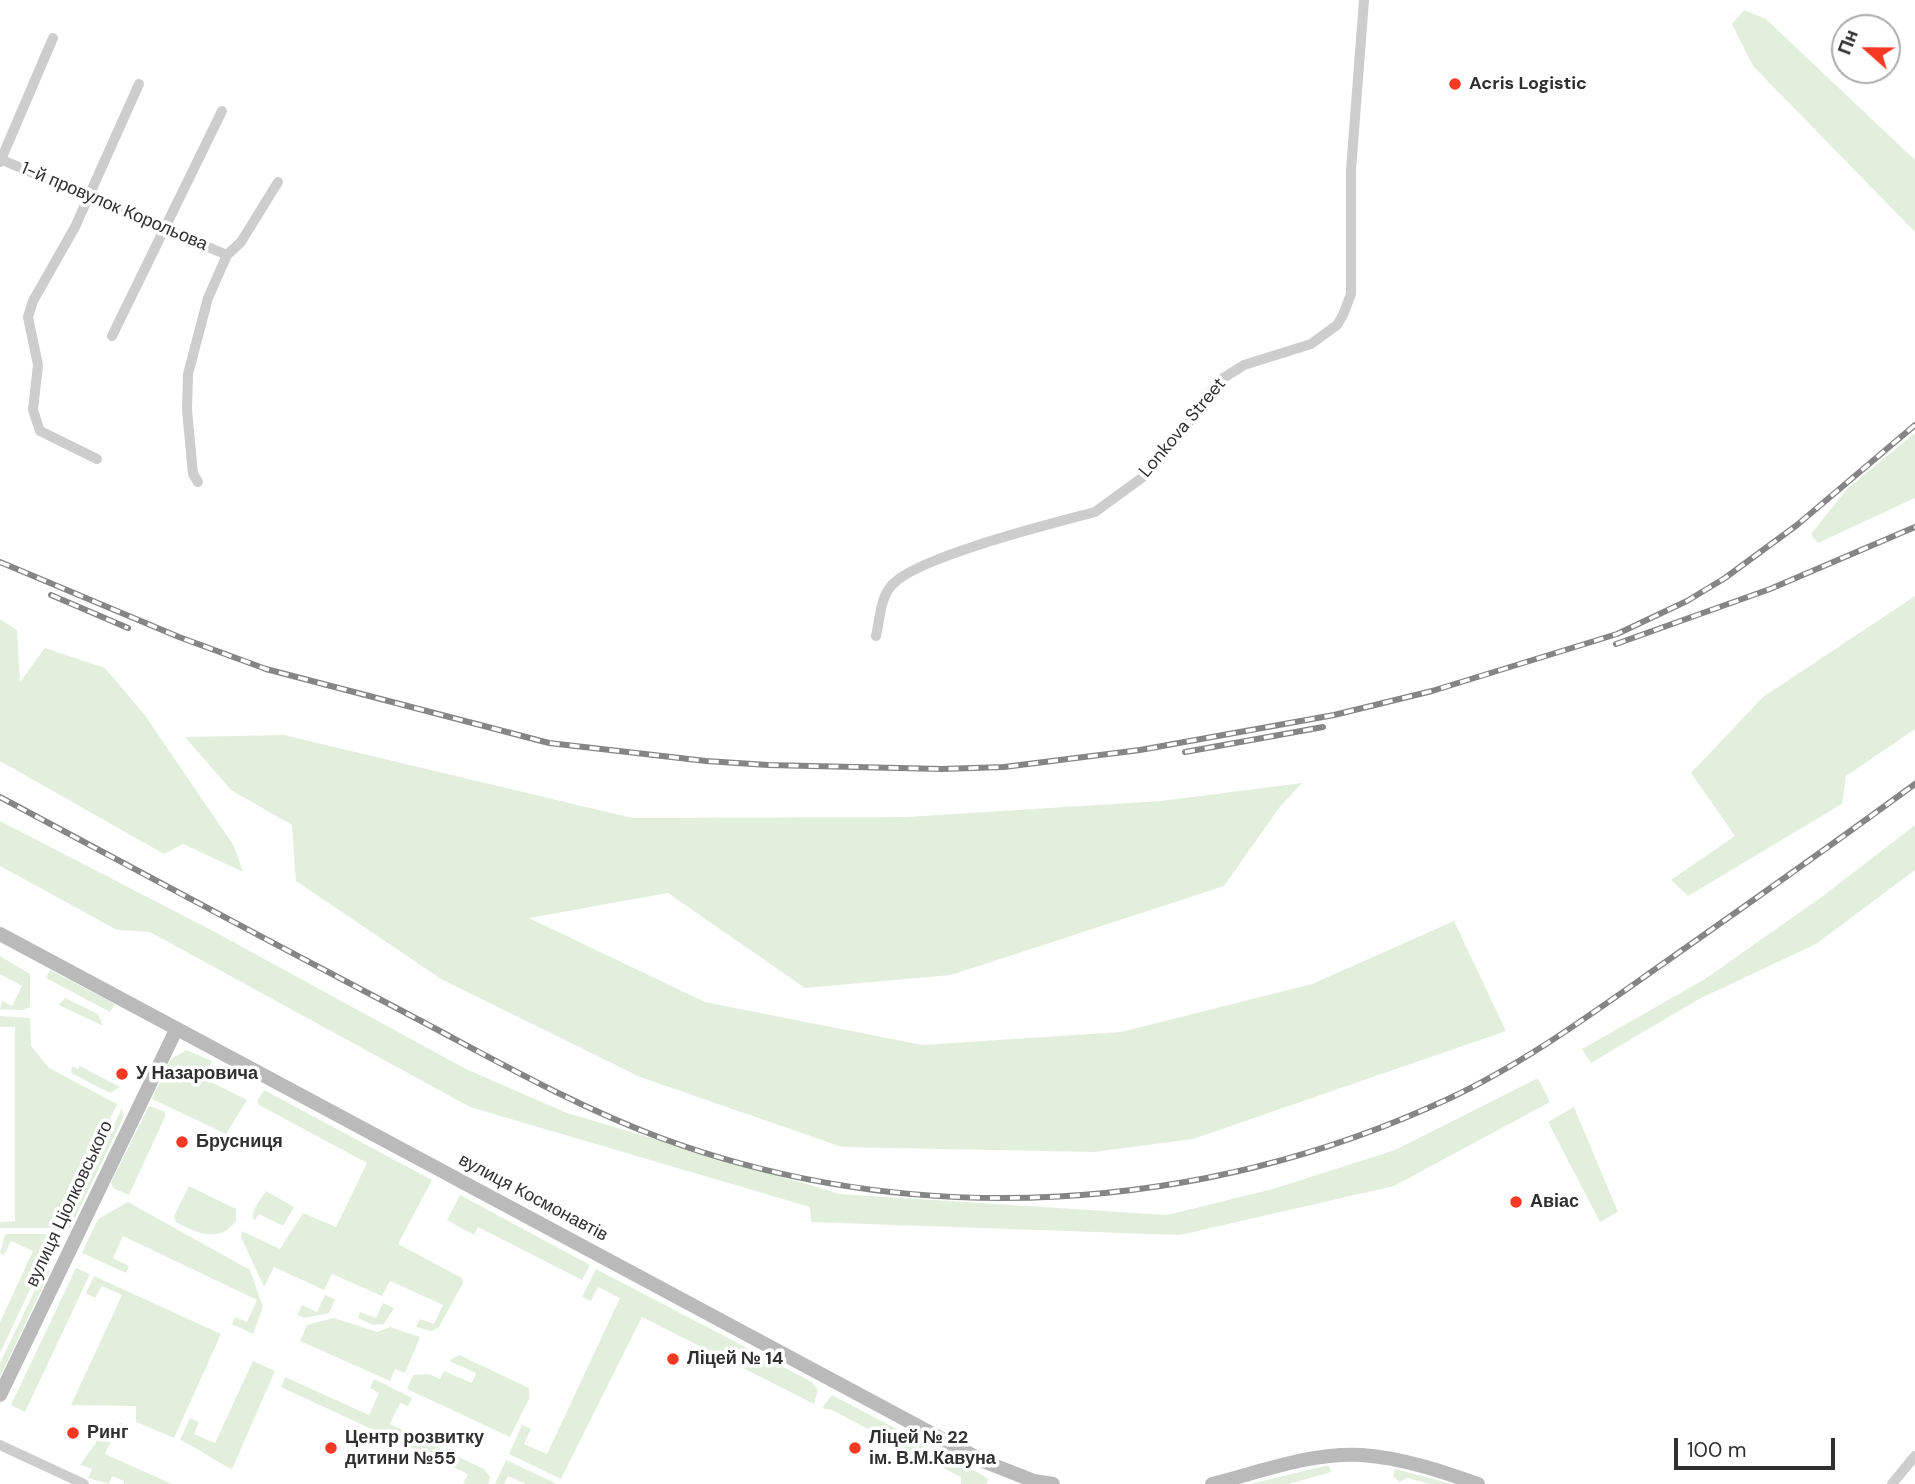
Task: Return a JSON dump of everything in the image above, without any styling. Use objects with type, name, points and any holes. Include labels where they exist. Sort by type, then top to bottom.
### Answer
[{"type":"street","name":"Lonkova Street","points":[[876,636],[884,596],[895,581],[966,550],[1095,512],[1113,502],[1166,452],[1205,395],[1229,373],[1244,365],[1292,352],[1337,325],[1351,293],[1352,170],[1364,0]]},
{"type":"street","points":[[0,160],[53,38]]},
{"type":"street","points":[[97,459],[40,431],[33,410],[38,365],[28,317],[33,301],[75,227],[86,197],[139,84]]},
{"type":"street","points":[[112,337],[222,110]]},
{"type":"street","name":"1-й провулок Корольова","points":[[0,160],[227,255]]},
{"type":"street","points":[[198,482],[193,474],[187,410],[188,374],[208,299],[227,255],[241,242],[278,183]]},
{"type":"street","name":"вулиця Космонавтів","points":[[0,934],[934,1435],[1034,1483],[1053,1484]]},
{"type":"street","name":"вулиця Ціолковського","points":[[0,1395],[176,1030]]},
{"type":"street","points":[[0,1445],[84,1484]]},
{"type":"street","points":[[1212,1484],[1301,1462],[1361,1455],[1402,1461],[1478,1484]]},
{"type":"street","points":[[1892,1484],[1915,1456]]},
{"type":"green space","points":[[1744,10],[1766,19],[1831,81],[1831,84],[1835,84],[1915,160],[1915,232],[1753,66],[1732,24]]},
{"type":"green space","points":[[1915,433],[1915,498],[1818,543],[1811,534],[1847,489]]},
{"type":"green space","points":[[1915,596],[1915,729],[1846,776],[1842,804],[1688,896],[1671,880],[1735,836],[1691,773],[1763,697]]},
{"type":"green space","points":[[0,619],[17,630],[20,682],[45,648],[105,668],[144,714],[234,846],[243,872],[183,844],[164,854],[0,761]]},
{"type":"green space","points":[[284,735],[632,818],[907,817],[1161,801],[1302,783],[1279,808],[1224,886],[951,975],[805,988],[668,893],[529,918],[705,1002],[922,1045],[1121,1032],[1312,984],[1454,921],[1506,1031],[1193,1139],[1094,1152],[842,1147],[640,1077],[441,979],[296,881],[292,825],[231,790],[185,737]]},
{"type":"green space","points":[[0,821],[215,932],[466,1069],[567,1113],[840,1194],[1167,1215],[1273,1189],[1395,1150],[1538,1078],[1550,1102],[1394,1186],[1180,1235],[811,1222],[810,1207],[470,1107],[150,932],[117,930],[0,866]]},
{"type":"green space","points":[[1915,825],[1915,870],[1816,944],[1699,999],[1591,1063],[1582,1049],[1705,979],[1823,896]]},
{"type":"green space","points":[[0,956],[30,974],[30,1007],[24,1010],[0,1009],[2,1001],[12,1006],[22,986],[0,974]]},
{"type":"green space","points":[[50,970],[115,1004],[110,1012],[46,978]]},
{"type":"green space","points":[[65,998],[98,1014],[103,1026],[59,1005]]},
{"type":"green space","points":[[0,1016],[30,1018],[31,1046],[49,1068],[117,1104],[60,1228],[0,1228],[0,1222],[15,1221],[15,1027],[0,1027]]},
{"type":"green space","points":[[186,1050],[212,1061],[203,1078],[247,1100],[226,1134],[152,1099],[171,1059]]},
{"type":"green space","points":[[72,1066],[78,1069],[80,1066],[120,1087],[110,1093],[71,1073]]},
{"type":"green space","points":[[264,1090],[432,1180],[398,1244],[462,1278],[463,1283],[439,1327],[432,1331],[416,1327],[420,1319],[434,1324],[443,1305],[390,1281],[382,1296],[332,1274],[324,1290],[274,1267],[264,1287],[241,1237],[242,1231],[280,1249],[303,1213],[336,1227],[367,1163],[259,1105],[257,1101]]},
{"type":"green space","points":[[149,1106],[165,1112],[165,1117],[129,1195],[113,1188],[111,1182]]},
{"type":"green space","points":[[1574,1107],[1618,1212],[1600,1222],[1548,1122]]},
{"type":"green space","points":[[122,1108],[124,1116],[70,1228],[65,1228]]},
{"type":"green space","points":[[189,1186],[236,1209],[236,1221],[229,1228],[215,1234],[199,1233],[176,1222],[174,1216]]},
{"type":"green space","points":[[266,1191],[294,1207],[283,1226],[259,1214],[255,1220],[253,1218],[254,1209]]},
{"type":"green space","points":[[460,1195],[590,1265],[582,1280],[478,1227],[474,1235],[447,1220]]},
{"type":"green space","points":[[128,1202],[250,1270],[263,1307],[253,1334],[232,1324],[235,1317],[247,1322],[257,1300],[123,1236],[113,1258],[129,1266],[126,1273],[82,1253],[98,1219]]},
{"type":"green space","points":[[5,1234],[50,1234],[55,1237],[0,1353],[0,1322],[33,1251],[11,1241],[4,1255],[0,1253]]},
{"type":"green space","points":[[76,1268],[90,1274],[25,1412],[11,1405]]},
{"type":"green space","points":[[45,1269],[50,1271],[0,1377],[0,1363]]},
{"type":"green space","points":[[596,1269],[812,1382],[818,1390],[814,1404],[642,1317],[561,1479],[509,1454],[522,1425],[531,1429],[524,1444],[547,1454],[620,1298],[598,1287],[591,1301],[582,1297]]},
{"type":"green space","points":[[94,1276],[221,1334],[174,1438],[136,1422],[136,1406],[71,1405],[122,1295],[102,1286],[95,1298],[86,1293]]},
{"type":"green space","points":[[325,1295],[335,1299],[329,1313],[304,1318],[297,1315],[302,1305],[317,1312]]},
{"type":"green space","points":[[383,1303],[394,1308],[384,1324],[373,1325],[358,1318],[360,1312],[376,1318]]},
{"type":"green space","points":[[334,1318],[377,1332],[390,1327],[420,1337],[405,1373],[395,1369],[390,1381],[300,1341],[307,1325]]},
{"type":"green space","points":[[459,1355],[529,1388],[529,1399],[510,1437],[407,1389],[413,1375],[429,1374],[440,1379],[444,1371],[472,1383],[476,1373],[449,1361]]},
{"type":"green space","points":[[253,1361],[275,1371],[232,1469],[180,1440],[190,1418],[199,1422],[194,1434],[215,1443]]},
{"type":"green space","points":[[285,1377],[369,1415],[379,1393],[370,1388],[374,1379],[412,1398],[408,1406],[400,1403],[390,1424],[484,1469],[490,1477],[488,1484],[463,1484],[468,1474],[281,1387]]},
{"type":"green space","points":[[832,1395],[925,1444],[919,1456],[832,1410],[822,1408]]},
{"type":"green space","points":[[121,1423],[129,1427],[125,1436],[115,1432],[105,1454],[172,1484],[124,1484],[124,1481],[112,1476],[109,1484],[88,1478],[92,1469],[80,1465],[107,1427]]},
{"type":"green space","points":[[933,1448],[989,1479],[986,1484],[961,1484],[961,1477],[927,1460]]},
{"type":"green space","points":[[506,1460],[557,1484],[526,1484],[508,1476],[504,1484],[495,1484]]},
{"type":"green space","points":[[1329,1466],[1331,1472],[1289,1484],[1250,1484]]},
{"type":"green space","points":[[1395,1469],[1452,1484],[1430,1484],[1407,1478],[1400,1482],[1393,1476]]},
{"type":"railway","points":[[0,562],[179,637],[266,669],[549,743],[706,761],[768,765],[942,769],[1004,767],[1140,750],[1334,715],[1432,691],[1617,634],[1687,601],[1725,578],[1797,525],[1915,425]]},
{"type":"railway","points":[[1616,644],[1770,589],[1915,527]]},
{"type":"railway","points":[[51,595],[128,628]]},
{"type":"railway","points":[[1185,752],[1323,727]]},
{"type":"railway","points":[[0,797],[531,1079],[628,1125],[758,1168],[857,1188],[958,1197],[1058,1196],[1158,1186],[1257,1166],[1354,1137],[1448,1099],[1532,1053],[1585,1018],[1915,784]]},
{"type":"place","name":"Acris Logistic","points":[[1455,84]]},
{"type":"place","name":"У Назаровича","points":[[122,1074]]},
{"type":"place","name":"Брусниця","points":[[182,1142]]},
{"type":"place","name":"Авіас","points":[[1516,1202]]},
{"type":"place","name":"Ліцей № 14","points":[[673,1359]]},
{"type":"place","name":"Ринг","points":[[73,1433]]},
{"type":"place","name":"Центр розвитку дитини №55","points":[[331,1448]]},
{"type":"place","name":"Ліцей № 22 ім. В.М.Кавуна","points":[[855,1448]]}]
